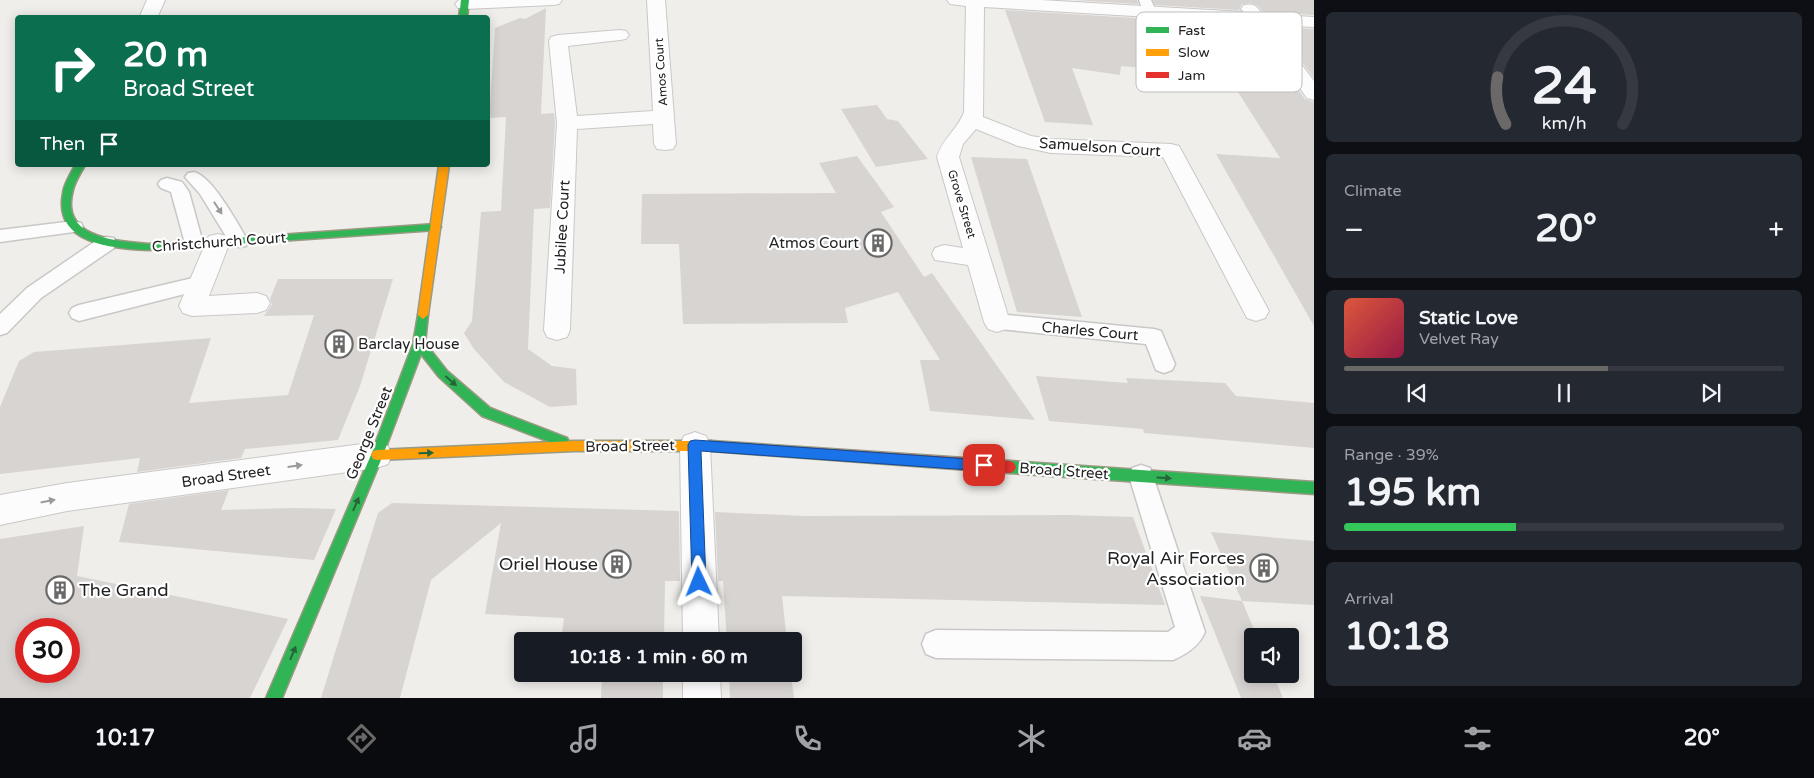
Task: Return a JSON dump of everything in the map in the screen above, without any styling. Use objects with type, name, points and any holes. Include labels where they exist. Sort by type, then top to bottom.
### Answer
[{"type":"street","points":[[149,15],[156,0]]},
{"type":"street","points":[[464,7],[554,0]]},
{"type":"street","name":"Amos Court","points":[[656,0],[665,144]]},
{"type":"street","points":[[972,120],[974,112],[966,0],[1147,6],[1202,12]]},
{"type":"street","points":[[1244,0],[1253,12]]},
{"type":"street","name":"Jubilee Court","points":[[557,330],[567,123],[558,41],[620,35]]},
{"type":"street","points":[[1302,78],[1314,94]]},
{"type":"street","points":[[567,123],[664,117]]},
{"type":"street","name":"Grove Street","points":[[972,120],[949,145],[948,157],[997,322]]},
{"type":"street","name":"Samuelson Court","points":[[972,120],[1026,141],[1051,146],[1171,151],[1256,311]]},
{"type":"street","points":[[74,227],[70,223],[66,208],[67,193],[79,167]]},
{"type":"street","name":"George Street","points":[[274,698],[377,455],[419,344],[444,167]]},
{"type":"street","name":"Christchurch Court","points":[[74,227],[80,233],[107,243],[120,246],[148,247],[436,227]]},
{"type":"street","points":[[217,242],[192,306],[257,303]]},
{"type":"street","points":[[944,254],[978,258]]},
{"type":"street","name":"Broad Street","points":[[419,344],[442,374],[486,412],[574,446]]},
{"type":"street","points":[[695,445],[701,632]]},
{"type":"street","name":"Broad Street","points":[[0,510],[66,497],[377,455],[574,446],[695,445],[1314,488]]},
{"type":"street","points":[[702,682],[702,698]]},
{"type":"lane","points":[[194,177],[206,190],[217,242]]},
{"type":"lane","points":[[167,184],[176,186],[217,242]]},
{"type":"lane","points":[[0,236],[74,227]]},
{"type":"lane","points":[[0,327],[34,293],[107,243]]},
{"type":"lane","points":[[79,314],[201,283]]},
{"type":"lane","name":"Charles Court","points":[[997,322],[1154,337],[1164,364]]},
{"type":"lane","points":[[936,644],[1173,646],[1191,632],[1141,476]]},
{"type":"building","points":[[1073,0],[1137,0],[1138,4]]},
{"type":"building","points":[[1153,0],[1314,0],[1314,15],[1302,14],[1302,12],[1263,12],[1258,6],[1251,3],[1242,4],[1239,10],[1155,5]]},
{"type":"building","points":[[546,8],[541,114],[554,113],[555,123],[550,208],[534,209],[528,349],[552,366],[576,369],[577,405],[550,407],[504,382],[474,349],[464,333],[472,321],[481,212],[501,211],[506,117],[490,118],[495,28],[520,18],[525,19]]},
{"type":"building","points":[[1005,10],[1136,18],[1136,67],[1121,66],[1120,75],[1072,68],[1093,125],[1045,122]]},
{"type":"building","points":[[1302,28],[1314,29],[1314,78],[1302,62]]},
{"type":"building","points":[[1238,92],[1300,92],[1305,99],[1314,102],[1314,326],[1216,154],[1280,158]]},
{"type":"building","points":[[877,105],[887,119],[898,121],[928,159],[876,167],[841,109]]},
{"type":"building","points":[[857,156],[894,207],[881,212],[924,277],[932,273],[1035,420],[930,411],[920,360],[940,360],[898,292],[845,308],[848,323],[683,324],[679,244],[641,244],[642,194],[836,193],[819,163]]},
{"type":"building","points":[[971,157],[1027,159],[1082,317],[1017,312]]},
{"type":"building","points":[[278,279],[393,279],[360,386],[338,440],[245,449],[241,458],[137,472],[140,458],[0,474],[0,407],[19,361],[34,352],[211,338],[189,403],[288,395],[314,315],[264,316],[272,304],[270,299]]},
{"type":"building","points":[[1036,376],[1128,383],[1126,378],[1225,383],[1236,396],[1314,403],[1314,448],[1144,433],[1143,429],[1049,421]]},
{"type":"building","points":[[229,490],[221,510],[336,509],[314,560],[119,542],[129,504]]},
{"type":"building","points":[[392,503],[679,511],[680,581],[665,581],[664,632],[562,632],[564,618],[485,614],[501,523],[431,580],[400,698],[321,698],[378,513]]},
{"type":"building","points":[[715,512],[806,516],[1068,515],[1133,517],[1165,605],[782,596],[786,632],[726,632],[723,581],[718,581]]},
{"type":"building","points":[[84,526],[77,576],[288,619],[250,698],[0,698],[0,539]]},
{"type":"building","name":"Royal Air Forces Association","points":[[1211,532],[1314,541],[1314,605],[1242,601]]},
{"type":"building","points":[[1200,596],[1242,601],[1254,628],[1244,628],[1244,683],[1277,683],[1283,698],[1241,698]]},
{"type":"building","points":[[602,682],[663,682],[663,698],[601,698]]},
{"type":"building","points":[[729,682],[792,682],[794,698],[730,698]]},
{"type":"traffic: fast","points":[[463,15],[465,0]]},
{"type":"traffic: fast","points":[[79,167],[67,194],[66,210],[71,222],[79,231],[91,238],[119,245],[148,247],[436,227]]},
{"type":"traffic: fast","points":[[274,698],[377,455],[419,344],[423,315]]},
{"type":"traffic: fast","points":[[419,344],[443,374],[486,412],[563,442]]},
{"type":"traffic: fast","points":[[1010,467],[1314,488]]},
{"type":"traffic: slow","points":[[423,315],[444,167]]},
{"type":"traffic: slow","points":[[377,455],[574,446],[711,446]]},
{"type":"traffic: jam","points":[[711,446],[1010,467]]},
{"type":"place","name":"Atmos Court","points":[[878,243]]},
{"type":"place","name":"Barclay House","points":[[339,344]]},
{"type":"place","name":"Oriel House","points":[[617,564]]},
{"type":"place","name":"Royal Air Forces Association","points":[[1264,568]]},
{"type":"place","name":"The Grand","points":[[60,590]]},
{"type":"route","points":[[699,582],[695,445],[984,465]]}]
